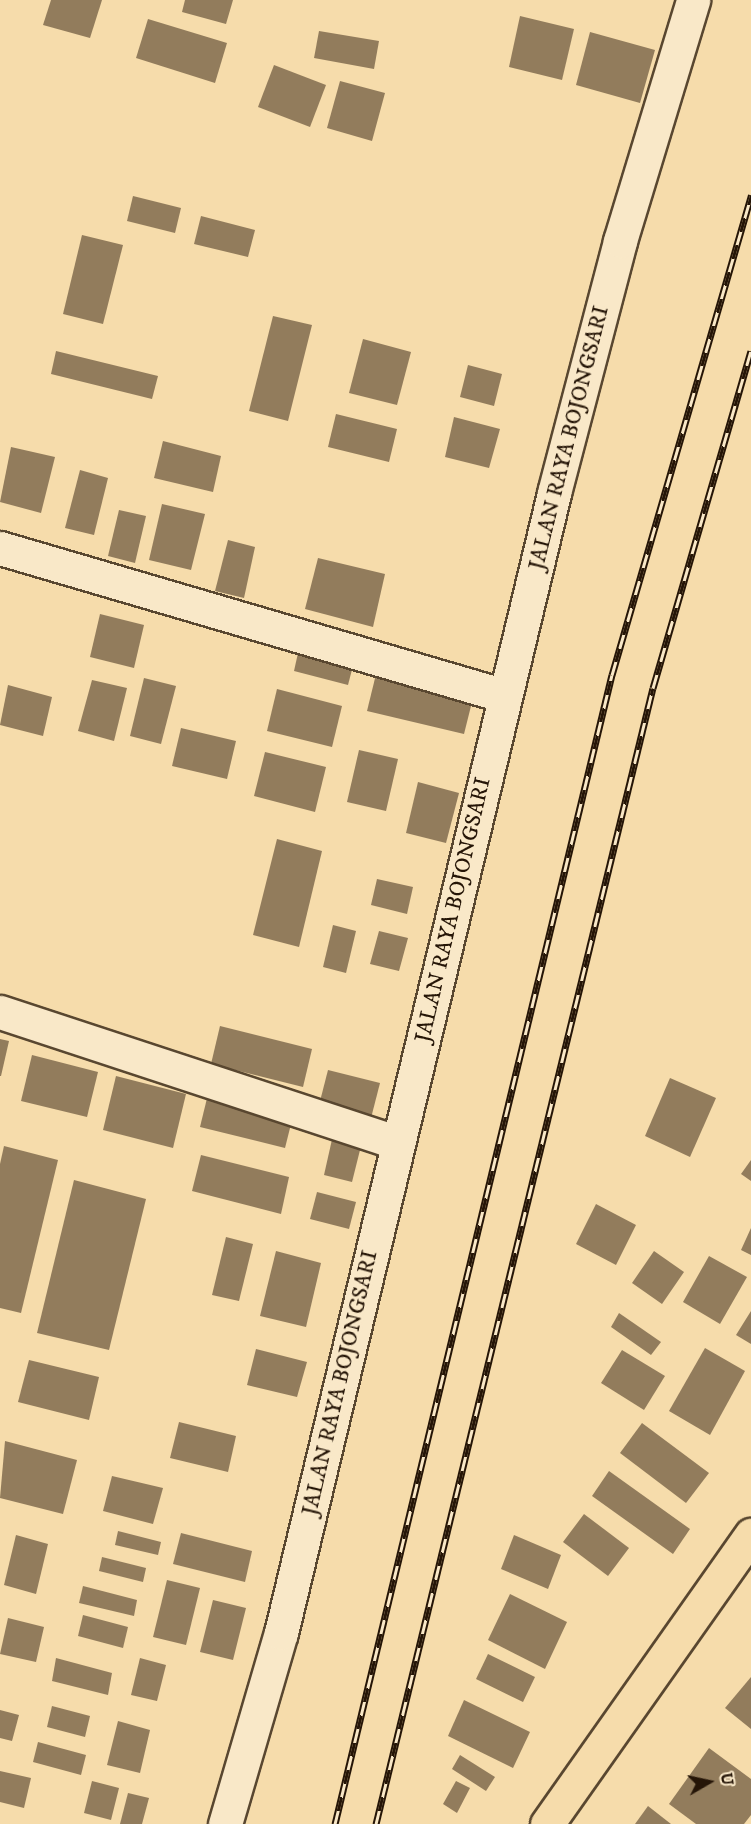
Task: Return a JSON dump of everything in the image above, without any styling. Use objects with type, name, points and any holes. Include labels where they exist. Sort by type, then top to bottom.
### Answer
[{"type":"main road","points":[[547,1824],[751,1535]]},
{"type":"street","name":"JALAN RAYA BOJONGSARI","points":[[225,1824],[281,1633],[505,696],[620,241],[693,0]]},
{"type":"street","points":[[0,548],[505,696]]},
{"type":"street","points":[[0,1012],[398,1143]]},
{"type":"building","points":[[51,0],[102,0],[90,38],[43,25]]},
{"type":"building","points":[[185,0],[233,0],[226,24],[182,12]]},
{"type":"building","points":[[520,16],[574,29],[562,80],[509,67]]},
{"type":"building","points":[[148,19],[227,43],[215,83],[136,58]]},
{"type":"building","points":[[319,31],[379,41],[374,69],[314,58]]},
{"type":"building","points":[[590,32],[655,50],[640,103],[576,85]]},
{"type":"building","points":[[274,65],[326,85],[310,127],[258,107]]},
{"type":"building","points":[[340,81],[385,93],[372,141],[327,128]]},
{"type":"building","points":[[133,196],[181,208],[175,233],[127,221]]},
{"type":"building","points":[[201,216],[255,230],[248,257],[194,244]]},
{"type":"building","points":[[82,235],[123,245],[103,324],[63,314]]},
{"type":"building","points":[[273,316],[312,325],[288,421],[249,411]]},
{"type":"building","points":[[363,339],[411,352],[397,405],[349,393]]},
{"type":"building","points":[[56,351],[158,376],[152,399],[51,374]]},
{"type":"building","points":[[468,365],[502,374],[494,406],[460,397]]},
{"type":"building","points":[[336,414],[397,429],[389,462],[328,447]]},
{"type":"building","points":[[454,417],[500,429],[489,468],[445,457]]},
{"type":"building","points":[[163,441],[221,456],[213,492],[154,478]]},
{"type":"building","points":[[11,447],[55,457],[41,513],[0,502]]},
{"type":"building","points":[[80,470],[108,478],[94,535],[65,528]]},
{"type":"building","points":[[162,504],[205,514],[191,570],[149,560]]},
{"type":"building","points":[[119,510],[146,516],[135,563],[108,556]]},
{"type":"building","points":[[228,540],[255,547],[244,598],[215,591]]},
{"type":"building","points":[[318,558],[385,574],[373,627],[305,609]]},
{"type":"building","points":[[100,614],[144,625],[134,668],[90,657]]},
{"type":"building","points":[[300,644],[355,658],[348,685],[294,671]]},
{"type":"building","points":[[378,666],[475,690],[464,734],[367,711]]},
{"type":"building","points":[[144,678],[176,686],[161,744],[130,736]]},
{"type":"building","points":[[92,680],[127,688],[114,741],[78,731]]},
{"type":"building","points":[[8,685],[52,697],[43,736],[0,725]]},
{"type":"building","points":[[277,689],[342,706],[332,747],[267,731]]},
{"type":"building","points":[[181,728],[236,741],[227,779],[172,766]]},
{"type":"building","points":[[359,750],[398,759],[386,811],[347,802]]},
{"type":"building","points":[[265,752],[326,767],[315,812],[254,796]]},
{"type":"building","points":[[418,782],[459,793],[446,843],[406,833]]},
{"type":"building","points":[[277,839],[322,851],[299,947],[253,935]]},
{"type":"building","points":[[377,879],[413,887],[407,914],[371,905]]},
{"type":"building","points":[[333,925],[356,931],[346,973],[323,967]]},
{"type":"building","points":[[379,931],[408,938],[399,971],[370,964]]},
{"type":"building","points":[[220,1026],[312,1049],[303,1087],[211,1064]]},
{"type":"building","points":[[0,1039],[9,1041],[1,1076],[0,1076]]},
{"type":"building","points":[[32,1055],[98,1072],[87,1117],[21,1101]]},
{"type":"building","points":[[328,1070],[380,1083],[370,1122],[318,1109]]},
{"type":"building","points":[[116,1076],[186,1094],[173,1148],[103,1130]]},
{"type":"building","points":[[670,1078],[716,1098],[690,1157],[645,1136]]},
{"type":"building","points":[[209,1090],[294,1112],[285,1148],[200,1127]]},
{"type":"building","points":[[333,1135],[362,1142],[352,1182],[324,1175]]},
{"type":"building","points":[[4,1146],[58,1160],[21,1313],[0,1308],[0,1164]]},
{"type":"building","points":[[201,1155],[289,1177],[281,1214],[192,1191]]},
{"type":"building","points":[[751,1160],[751,1181],[741,1174]]},
{"type":"building","points":[[74,1180],[146,1199],[109,1350],[37,1333]]},
{"type":"building","points":[[317,1192],[356,1202],[349,1229],[310,1219]]},
{"type":"building","points":[[596,1204],[636,1225],[616,1265],[576,1244]]},
{"type":"building","points":[[751,1228],[751,1255],[741,1250]]},
{"type":"building","points":[[226,1237],[253,1244],[239,1301],[212,1295]]},
{"type":"building","points":[[276,1251],[321,1263],[306,1327],[260,1316]]},
{"type":"building","points":[[654,1251],[684,1272],[662,1304],[632,1283]]},
{"type":"building","points":[[709,1256],[747,1277],[720,1324],[683,1302]]},
{"type":"building","points":[[751,1311],[751,1344],[736,1335]]},
{"type":"building","points":[[619,1313],[661,1342],[651,1355],[611,1327]]},
{"type":"building","points":[[705,1348],[745,1371],[710,1435],[669,1411]]},
{"type":"building","points":[[256,1349],[307,1362],[297,1397],[247,1385]]},
{"type":"building","points":[[622,1350],[665,1376],[644,1410],[601,1383]]},
{"type":"building","points":[[29,1360],[99,1377],[89,1420],[18,1402]]},
{"type":"building","points":[[179,1422],[236,1436],[228,1472],[170,1458]]},
{"type":"building","points":[[642,1423],[709,1473],[686,1503],[620,1453]]},
{"type":"building","points":[[5,1441],[77,1460],[63,1514],[0,1498]]},
{"type":"building","points":[[609,1471],[690,1529],[673,1554],[592,1496]]},
{"type":"building","points":[[112,1476],[163,1488],[153,1524],[103,1511]]},
{"type":"building","points":[[584,1514],[629,1548],[608,1576],[563,1542]]},
{"type":"building","points":[[118,1531],[161,1542],[158,1555],[115,1545]]},
{"type":"building","points":[[181,1533],[252,1551],[245,1582],[173,1564]]},
{"type":"building","points":[[16,1535],[48,1544],[36,1594],[4,1585]]},
{"type":"building","points":[[514,1535],[561,1555],[548,1589],[501,1569]]},
{"type":"building","points":[[102,1557],[146,1568],[143,1582],[99,1571]]},
{"type":"building","points":[[167,1580],[200,1588],[186,1645],[153,1637]]},
{"type":"building","points":[[83,1586],[137,1600],[134,1616],[79,1603]]},
{"type":"building","points":[[510,1594],[567,1622],[545,1669],[488,1640]]},
{"type":"building","points":[[213,1600],[246,1608],[233,1660],[200,1652]]},
{"type":"building","points":[[83,1615],[128,1627],[123,1648],[78,1636]]},
{"type":"building","points":[[8,1618],[44,1627],[36,1662],[0,1654]]},
{"type":"building","points":[[488,1654],[535,1677],[523,1702],[476,1679]]},
{"type":"building","points":[[56,1658],[112,1673],[108,1695],[52,1681]]},
{"type":"building","points":[[140,1658],[166,1665],[157,1701],[131,1695]]},
{"type":"building","points":[[751,1677],[751,1729],[725,1708]]},
{"type":"building","points":[[464,1700],[530,1732],[513,1768],[448,1736]]},
{"type":"building","points":[[52,1706],[90,1716],[85,1737],[47,1727]]},
{"type":"building","points":[[0,1710],[19,1715],[12,1741],[0,1738]]},
{"type":"building","points":[[118,1721],[150,1730],[140,1773],[107,1765]]},
{"type":"building","points":[[38,1742],[86,1755],[81,1775],[33,1762]]},
{"type":"building","points":[[709,1748],[751,1779],[751,1815],[744,1824],[696,1824],[669,1804]]},
{"type":"building","points":[[460,1755],[495,1777],[486,1791],[452,1769]]},
{"type":"building","points":[[0,1771],[31,1778],[24,1808],[0,1802]]},
{"type":"building","points":[[92,1781],[119,1788],[111,1820],[84,1813]]},
{"type":"building","points":[[456,1781],[470,1788],[457,1813],[443,1804]]},
{"type":"building","points":[[128,1793],[149,1798],[142,1824],[120,1824]]},
{"type":"building","points":[[648,1806],[671,1824],[635,1824]]},
{"type":"railway","points":[[335,1824],[612,675],[751,195]]},
{"type":"railway","points":[[376,1824],[653,688],[751,351]]}]
